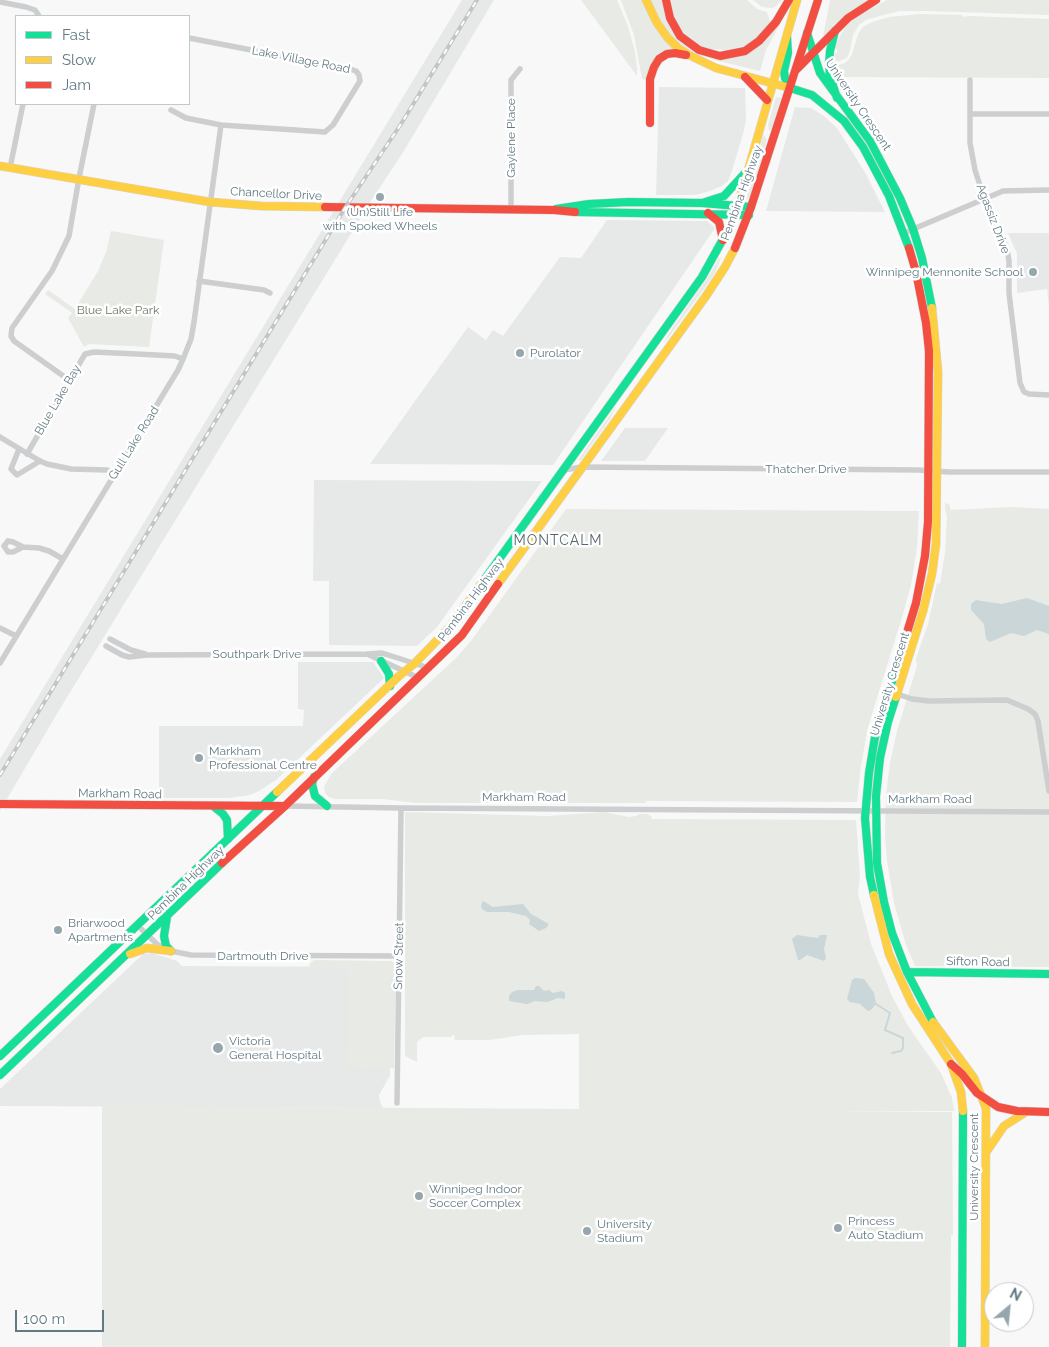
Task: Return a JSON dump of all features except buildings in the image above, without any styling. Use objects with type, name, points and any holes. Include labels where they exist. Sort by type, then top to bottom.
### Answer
[{"type":"main road","points":[[646,0],[667,37],[688,55]]},
{"type":"main road","points":[[666,0],[670,18],[680,36],[699,50],[720,56],[745,51],[760,42],[776,22],[789,0]]},
{"type":"main road","name":"Pembina Highway","points":[[0,1056],[399,676],[414,664],[450,627],[702,277],[723,240],[749,169],[786,32],[797,0]]},
{"type":"main road","name":"Pembina Highway","points":[[0,1075],[256,830],[285,806],[462,635],[711,289],[732,252],[750,211],[818,0]]},
{"type":"main road","points":[[795,72],[836,28],[854,13],[876,0]]},
{"type":"main road","points":[[836,28],[829,64],[830,76],[837,98]]},
{"type":"main road","points":[[786,32],[788,53],[784,71],[790,88]]},
{"type":"main road","name":"University Crescent","points":[[807,33],[820,73],[878,154],[913,229],[926,275],[936,332],[938,372],[936,536],[930,581],[923,611],[888,722],[880,758],[875,810],[877,856],[882,893],[892,933],[907,972],[928,1013],[974,1078],[983,1097],[986,1113],[985,1347]]},
{"type":"main road","points":[[650,123],[651,76],[656,62],[662,56],[670,53],[688,55]]},
{"type":"main road","name":"University Crescent","points":[[688,55],[709,65],[808,94],[835,112],[863,147],[880,179],[904,233],[916,272],[926,323],[929,351],[927,538],[921,579],[911,620],[878,725],[870,765],[866,810],[870,877],[877,913],[889,954],[912,1004],[951,1064],[959,1085],[963,1104],[960,1345]]},
{"type":"main road","points":[[742,75],[767,100]]},
{"type":"main road","name":"Chancellor Drive","points":[[0,166],[79,178],[210,202],[261,206],[511,209],[582,213],[734,214],[750,211]]},
{"type":"main road","points":[[702,203],[724,196],[749,169]]},
{"type":"main road","name":"Chancellor Drive","points":[[554,210],[566,206],[608,203],[702,203],[737,206],[750,211]]},
{"type":"main road","points":[[708,214],[719,222],[723,240]]},
{"type":"main road","points":[[381,661],[389,674],[390,686]]},
{"type":"main road","points":[[314,777],[312,784],[315,796],[327,806]]},
{"type":"main road","name":"Markham Road","points":[[0,804],[285,806]]},
{"type":"main road","points":[[213,806],[227,820],[228,839]]},
{"type":"main road","points":[[168,916],[164,936],[166,946],[171,951]]},
{"type":"main road","points":[[127,955],[147,948],[171,951]]},
{"type":"main road","name":"Sifton Road","points":[[907,972],[1049,974]]},
{"type":"main road","points":[[62,996],[71,1008]]},
{"type":"main road","points":[[951,1064],[983,1097],[1001,1108],[1027,1112],[1049,1112]]},
{"type":"main road","points":[[986,1153],[1004,1126],[1027,1112]]},
{"type":"street","points":[[0,2],[26,6],[35,10],[38,15]]},
{"type":"street","name":"Lake Village Road","points":[[171,110],[186,118],[221,125],[325,132],[333,125],[360,78],[356,71],[350,69],[190,38]]},
{"type":"street","name":"Gaylene Place","points":[[511,209],[511,80],[520,69]]},
{"type":"street","name":"Agassiz Drive","points":[[970,80],[970,144],[975,170],[984,198],[1007,248],[1009,293],[1022,388],[1029,394],[1049,396]]},
{"type":"street","points":[[10,168],[23,105]]},
{"type":"street","points":[[70,380],[14,341],[11,336],[12,328],[52,271],[64,250],[69,236],[94,105]]},
{"type":"street","points":[[970,114],[1049,114]]},
{"type":"street","points":[[210,202],[221,125]]},
{"type":"street","points":[[904,233],[1003,191],[1049,190]]},
{"type":"street","name":"Gull Lake Road","points":[[0,663],[184,359],[191,339],[210,202]]},
{"type":"street","points":[[199,281],[264,290],[270,293]]},
{"type":"street","name":"Blue Lake Bay","points":[[27,454],[83,357],[89,353],[175,356],[184,359]]},
{"type":"street","points":[[0,437],[40,461],[58,467],[107,470],[115,473]]},
{"type":"street","points":[[19,449],[11,469],[17,475],[40,461]]},
{"type":"street","name":"Thatcher Drive","points":[[564,470],[582,467],[1049,472]]},
{"type":"street","points":[[23,547],[39,548],[63,559]]},
{"type":"street","points":[[0,628],[16,636]]},
{"type":"street","name":"Southpark Drive","points":[[110,639],[131,650],[147,655]]},
{"type":"street","name":"Southpark Drive","points":[[106,646],[122,656],[136,657],[147,655],[382,653],[429,668]]},
{"type":"street","name":"Southpark Drive","points":[[367,654],[419,678]]},
{"type":"street","points":[[897,694],[912,699],[929,701],[1007,700],[1028,709],[1035,714],[1038,722],[1049,791]]},
{"type":"street","name":"Markham Road","points":[[285,806],[1049,812]]},
{"type":"street","name":"Snow Street","points":[[397,1103],[401,808]]},
{"type":"street","name":"Dartmouth Drive","points":[[137,925],[158,945],[171,951],[191,955],[399,956]]},
{"type":"shaded area","points":[[462,0],[494,0],[402,154],[371,201],[58,712],[0,811],[0,759]]},
{"type":"shaded area","points":[[659,87],[745,88],[746,121],[743,134],[728,181],[722,186],[695,195],[656,195]]},
{"type":"shaded area","points":[[795,107],[811,108],[824,116],[837,128],[866,174],[885,212],[766,211]]},
{"type":"shaded area","points":[[607,220],[707,221],[715,228],[553,465],[370,464],[468,327],[486,340],[493,330],[503,336],[560,257],[581,258]]},
{"type":"shaded area","name":"Winnipeg Mennonite School","points":[[1008,233],[1049,233],[1049,308],[1047,289],[1017,293],[1017,254]]},
{"type":"shaded area","points":[[625,428],[668,428],[645,461],[601,461]]},
{"type":"shaded area","points":[[314,480],[542,481],[437,627],[417,646],[329,645],[329,581],[313,581]]},
{"type":"shaded area","points":[[1027,598],[1049,606],[1049,634],[1037,630],[1024,636],[1011,633],[990,642],[986,639],[984,624],[971,610],[971,604],[976,600],[1002,604]]},
{"type":"shaded area","points":[[298,662],[373,662],[384,678],[276,780],[259,791],[250,795],[230,798],[159,798],[159,726],[303,726],[304,710],[298,709]]},
{"type":"shaded area","points":[[483,901],[493,907],[523,904],[531,914],[549,924],[546,928],[539,931],[529,924],[530,920],[526,916],[509,912],[487,912],[482,909]]},
{"type":"shaded area","points":[[797,935],[818,938],[820,935],[827,935],[824,949],[826,958],[824,961],[807,955],[798,960],[792,939]]},
{"type":"shaded area","name":"Victoria General Hospital","points":[[152,953],[177,961],[182,966],[391,967],[390,1076],[379,1095],[383,1108],[0,1106],[0,1089],[143,954]]},
{"type":"shaded area","points":[[855,978],[864,979],[874,993],[876,1004],[871,1010],[868,1011],[860,1004],[850,1002],[847,999],[852,980]]},
{"type":"shaded area","points":[[536,986],[539,986],[544,991],[549,990],[553,993],[562,991],[565,993],[565,999],[558,998],[547,1002],[535,1001],[527,1004],[509,1001],[509,996],[512,992],[534,990]]},
{"type":"green space","points":[[581,0],[617,0],[628,26],[635,52],[637,76]]},
{"type":"green space","points":[[621,0],[643,0],[674,49],[670,51],[648,80],[642,79],[634,35]]},
{"type":"green space","points":[[650,0],[664,0],[679,40],[729,58],[779,26],[766,50],[760,71],[715,60],[684,48],[660,21]]},
{"type":"green space","points":[[671,0],[747,0],[757,9],[767,12],[770,22],[754,40],[744,46],[728,50],[711,49],[700,46],[682,32],[674,16]]},
{"type":"green space","points":[[753,0],[782,0],[775,7],[771,8],[762,7]]},
{"type":"green space","points":[[830,0],[869,0],[842,19],[823,37]]},
{"type":"green space","points":[[887,0],[1049,0],[1049,15],[900,11],[866,20],[859,25],[853,35],[847,58],[834,63],[837,49],[834,48],[846,26],[861,14]]},
{"type":"green space","points":[[921,14],[1049,19],[1049,78],[838,77],[835,66],[845,63],[849,59],[858,34],[863,27],[889,17]]},
{"type":"green space","points":[[776,97],[781,98],[772,129],[769,131],[768,125]]},
{"type":"green space","points":[[763,134],[767,140],[750,196],[745,202]]},
{"type":"green space","name":"Blue Lake Park","points":[[111,231],[164,240],[149,347],[89,344],[84,347],[68,318],[72,313],[45,294],[48,290],[75,309],[98,271],[106,252]]},
{"type":"green space","points":[[720,257],[714,275],[663,345],[669,333]]},
{"type":"green space","points":[[617,405],[610,419],[581,460],[578,460]]},
{"type":"green space","points":[[945,503],[949,504],[951,510],[1010,507],[1049,509],[1049,967],[915,966],[906,945],[894,903],[885,838],[886,795],[890,763],[897,731],[917,666],[916,659],[928,624],[937,583],[940,584],[945,552],[947,517]]},
{"type":"green space","points":[[566,509],[919,511],[917,548],[911,585],[868,727],[857,802],[416,803],[383,799],[335,799],[325,793],[324,787],[331,774],[457,657],[471,641]]},
{"type":"green space","points":[[405,812],[548,816],[604,812],[629,817],[647,814],[652,817],[651,819],[856,820],[860,876],[858,894],[871,944],[892,996],[908,1026],[941,1073],[952,1098],[954,1111],[824,1111],[952,1112],[953,1235],[951,1235],[950,1347],[102,1347],[102,1106],[579,1109],[579,1034],[523,1035],[489,1040],[455,1040],[454,1035],[452,1037],[423,1037],[417,1042],[417,1062],[405,1056]]},
{"type":"green space","points":[[315,960],[391,961],[395,963],[394,1068],[347,1069],[348,970],[311,969],[309,965]]},
{"type":"waterway","points":[[876,1004],[890,1013],[885,1030],[903,1038],[903,1048],[901,1051],[892,1053]]},
{"type":"railway","points":[[0,775],[345,208],[401,124],[477,0]]},
{"type":"traffic: fast","points":[[835,31],[829,64],[830,76],[837,98]]},
{"type":"traffic: fast","points":[[807,33],[820,73],[870,141],[900,198],[913,229],[922,258],[932,308]]},
{"type":"traffic: fast","points":[[787,37],[788,53],[784,71],[790,88]]},
{"type":"traffic: fast","points":[[790,88],[812,95],[844,121],[863,147],[889,196],[909,248]]},
{"type":"traffic: fast","points":[[702,203],[724,196],[747,171]]},
{"type":"traffic: fast","points":[[556,209],[589,204],[628,202],[702,203],[751,207]]},
{"type":"traffic: fast","points":[[575,212],[749,215]]},
{"type":"traffic: fast","points":[[484,580],[702,277],[723,239]]},
{"type":"traffic: fast","points":[[381,661],[389,674],[390,686]]},
{"type":"traffic: fast","points":[[874,895],[870,877],[865,818],[869,773],[875,737],[898,662]]},
{"type":"traffic: fast","points":[[896,697],[880,758],[876,796],[877,863],[892,933],[907,972],[933,1022]]},
{"type":"traffic: fast","points":[[314,777],[312,784],[315,796],[327,806]]},
{"type":"traffic: fast","points":[[0,1056],[277,792]]},
{"type":"traffic: fast","points":[[213,806],[227,820],[228,839]]},
{"type":"traffic: fast","points":[[0,1075],[222,863]]},
{"type":"traffic: fast","points":[[167,917],[164,936],[166,946],[171,951]]},
{"type":"traffic: fast","points":[[907,972],[1049,974]]},
{"type":"traffic: fast","points":[[962,1347],[963,1111]]},
{"type":"traffic: slow","points":[[646,0],[657,23],[667,37],[678,48],[689,55],[716,68],[790,88]]},
{"type":"traffic: slow","points":[[723,239],[731,223],[742,191],[797,0]]},
{"type":"traffic: slow","points":[[0,166],[210,202],[261,206],[325,207]]},
{"type":"traffic: slow","points":[[498,584],[706,296],[735,248]]},
{"type":"traffic: slow","points":[[896,697],[923,611],[932,574],[936,544],[938,372],[932,308]]},
{"type":"traffic: slow","points":[[277,792],[414,664],[450,627],[484,580]]},
{"type":"traffic: slow","points":[[874,895],[889,954],[912,1004],[951,1064],[961,1092],[963,1111]]},
{"type":"traffic: slow","points":[[130,954],[147,948],[171,951]]},
{"type":"traffic: slow","points":[[933,1022],[974,1078],[986,1108],[985,1347]]},
{"type":"traffic: slow","points":[[987,1151],[1004,1126],[1026,1112]]},
{"type":"traffic: jam","points":[[666,0],[670,18],[680,36],[699,50],[720,56],[745,51],[759,41],[776,22],[789,0]]},
{"type":"traffic: jam","points":[[735,248],[751,207],[818,0]]},
{"type":"traffic: jam","points":[[796,70],[848,18],[876,0]]},
{"type":"traffic: jam","points":[[650,123],[650,79],[654,67],[659,59],[667,54],[686,55]]},
{"type":"traffic: jam","points":[[745,77],[767,100]]},
{"type":"traffic: jam","points":[[325,207],[554,210],[575,212]]},
{"type":"traffic: jam","points":[[708,213],[719,222],[723,240]]},
{"type":"traffic: jam","points":[[898,662],[916,603],[925,556],[928,522],[929,351],[926,323],[916,272],[909,248]]},
{"type":"traffic: jam","points":[[222,863],[285,806],[462,635],[498,584]]},
{"type":"traffic: jam","points":[[0,804],[285,806]]},
{"type":"traffic: jam","points":[[951,1064],[962,1074],[977,1093],[998,1107],[1017,1111],[1049,1112]]},
{"type":"place","name":"(Un)Still Life with Spoked Wheels","points":[[380,197]]},
{"type":"place","name":"Winnipeg Mennonite School","points":[[1033,272]]},
{"type":"place","name":"Purolator","points":[[520,353]]},
{"type":"place","name":"Markham Professional Centre","points":[[199,758]]},
{"type":"place","name":"Briarwood Apartments","points":[[58,930]]},
{"type":"place","name":"Victoria General Hospital","points":[[218,1048]]},
{"type":"place","name":"Winnipeg Indoor Soccer Complex","points":[[419,1196]]},
{"type":"place","name":"Princess Auto Stadium","points":[[838,1228]]},
{"type":"place","name":"University Stadium","points":[[587,1231]]},
{"type":"district","name":"MONTCALM","points":[[558,541]]}]
